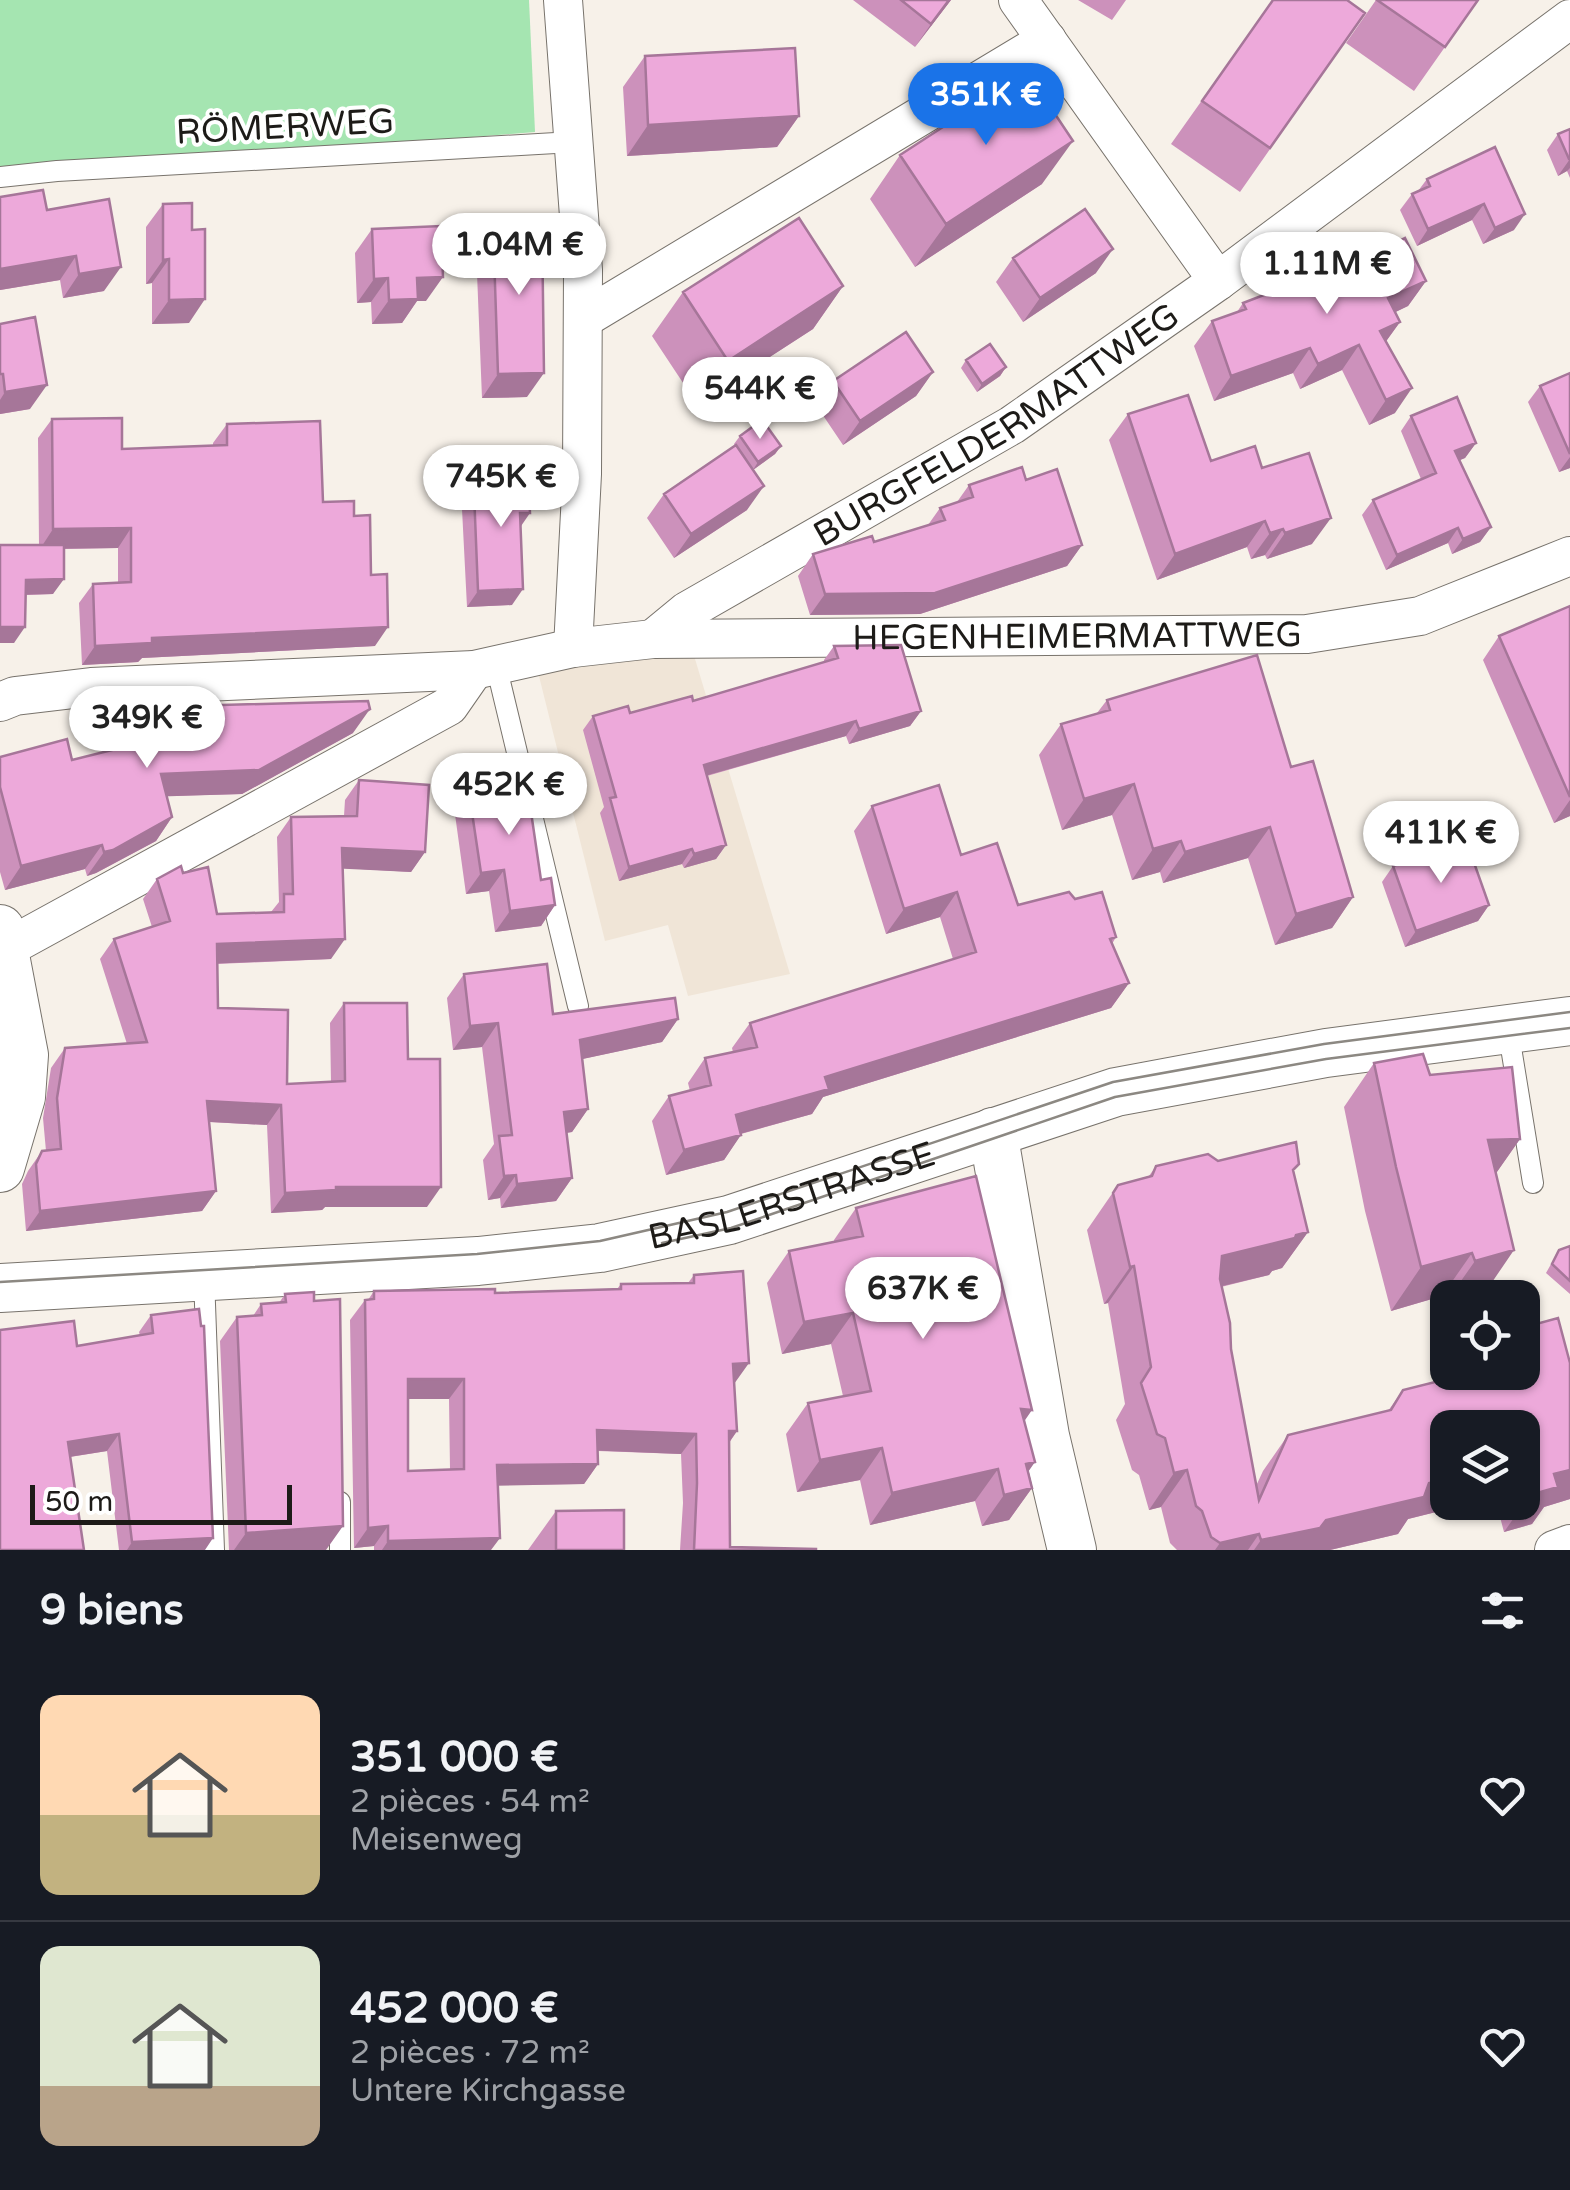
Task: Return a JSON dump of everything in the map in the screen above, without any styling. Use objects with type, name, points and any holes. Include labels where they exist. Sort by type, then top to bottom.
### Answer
[{"type":"street","points":[[563,0],[583,270],[582,474],[573,648]]},
{"type":"street","points":[[1018,0],[1218,282]]},
{"type":"street","name":"BURGFELDERMATTWEG","points":[[653,639],[688,611],[1012,425],[1218,282],[1570,19]]},
{"type":"street","points":[[583,319],[1047,40]]},
{"type":"street","name":"HEGENHEIMERMATTWEG","points":[[0,702],[15,696],[91,687],[485,667],[573,648],[653,639],[1306,634],[1420,616],[1570,556]]},
{"type":"street","points":[[0,1168],[21,1097],[24,1055],[3,939],[449,706],[485,667]]},
{"type":"street","name":"BASLERSTRASSE","points":[[0,1288],[204,1277],[336,1279],[600,1248],[729,1220],[1116,1092],[1326,1053],[1570,1021]]},
{"type":"street","points":[[993,1132],[1045,1436],[1072,1550]]},
{"type":"street","points":[[1554,1550],[1570,1544]]},
{"type":"lane","name":"RÖMERWEG","points":[[0,177],[574,142]]},
{"type":"lane","points":[[485,667],[578,1006]]},
{"type":"lane","points":[[1508,1029],[1533,1183]]},
{"type":"lane","points":[[204,1277],[214,1550]]},
{"type":"lane","points":[[340,1474],[340,1550]]},
{"type":"shaded area","points":[[689,639],[790,974],[688,996],[668,925],[605,941],[534,656]]},
{"type":"green space","points":[[0,0],[529,0],[535,132],[0,175]]},
{"type":"building","points":[[901,0],[949,0],[931,24]]},
{"type":"building","points":[[1273,0],[1347,0],[1365,13],[1270,148],[1202,101]]},
{"type":"building","points":[[1377,0],[1478,0],[1445,47]]},
{"type":"building","points":[[795,48],[799,116],[648,125],[645,56]]},
{"type":"building","points":[[1027,72],[1073,141],[946,224],[900,155]]},
{"type":"building","points":[[1570,129],[1570,159],[1569,159],[1558,134]]},
{"type":"building","points":[[1495,147],[1525,214],[1495,228],[1484,204],[1428,229],[1412,194],[1430,186],[1427,179]]},
{"type":"building","points":[[43,190],[47,210],[109,199],[121,267],[79,274],[76,256],[0,269],[0,197]]},
{"type":"building","points":[[192,203],[192,230],[205,229],[205,299],[169,300],[169,259],[163,260],[163,204]]},
{"type":"building","points":[[1085,209],[1113,249],[1040,298],[1013,258]]},
{"type":"building","points":[[799,218],[843,286],[728,361],[683,292]]},
{"type":"building","points":[[542,223],[544,373],[498,374],[493,224]]},
{"type":"building","points":[[441,226],[443,277],[417,278],[418,299],[389,300],[388,278],[374,279],[372,229]]},
{"type":"building","points":[[1405,238],[1426,281],[1388,298],[1400,322],[1380,331],[1412,388],[1386,400],[1359,345],[1318,364],[1310,348],[1231,376],[1212,321],[1246,309],[1243,303],[1330,263],[1333,270],[1349,263],[1350,266]]},
{"type":"building","points":[[35,317],[47,385],[5,392],[0,374],[0,324]]},
{"type":"building","points":[[906,332],[933,372],[860,421],[833,381]]},
{"type":"building","points":[[990,344],[1006,367],[982,384],[966,360]]},
{"type":"building","points":[[1570,373],[1570,454],[1540,386]]},
{"type":"building","points":[[1188,395],[1211,461],[1255,446],[1262,468],[1309,453],[1331,518],[1285,533],[1283,529],[1270,533],[1265,521],[1175,554],[1128,414]]},
{"type":"building","points":[[1457,397],[1476,443],[1455,451],[1491,527],[1463,539],[1458,528],[1397,555],[1373,500],[1436,473],[1411,416]]},
{"type":"building","points":[[122,418],[122,449],[227,445],[227,424],[320,421],[323,502],[354,501],[354,516],[370,515],[371,575],[387,574],[388,627],[152,638],[152,643],[95,646],[93,584],[131,582],[131,528],[53,529],[52,419]]},
{"type":"building","points":[[755,425],[766,425],[781,446],[758,462],[740,436]]},
{"type":"building","points":[[736,445],[764,486],[691,534],[664,494]]},
{"type":"building","points":[[1022,467],[1026,480],[1057,469],[1082,545],[935,593],[825,594],[813,554],[872,536],[874,542],[945,520],[940,508],[973,497],[969,485]]},
{"type":"building","points":[[528,470],[530,513],[520,513],[523,589],[478,591],[474,492],[485,492],[483,473]]},
{"type":"building","points":[[0,545],[64,545],[64,579],[26,580],[25,627],[0,627]]},
{"type":"building","points":[[1570,606],[1570,797],[1499,636]]},
{"type":"building","points":[[901,645],[921,711],[859,729],[856,721],[704,765],[726,845],[694,854],[692,849],[629,867],[610,798],[616,797],[593,716],[628,706],[630,713],[692,696],[693,701],[838,658],[834,646]]},
{"type":"building","points":[[1257,655],[1291,767],[1313,761],[1353,897],[1296,914],[1270,827],[1185,852],[1181,841],[1153,849],[1134,784],[1084,799],[1061,724],[1110,710],[1107,700]]},
{"type":"building","points":[[368,701],[370,709],[259,770],[161,774],[172,817],[113,850],[104,852],[102,845],[21,866],[0,787],[0,757],[67,739],[72,760],[144,742],[140,713],[187,706]]},
{"type":"building","points":[[525,771],[541,880],[551,878],[555,905],[510,911],[504,870],[481,873],[467,779]]},
{"type":"building","points":[[359,780],[429,785],[425,852],[342,848],[345,939],[217,944],[218,1008],[288,1010],[287,1084],[345,1081],[344,1003],[407,1003],[408,1059],[440,1059],[441,1187],[336,1187],[285,1193],[281,1105],[207,1101],[216,1191],[40,1211],[36,1164],[42,1151],[61,1149],[57,1098],[65,1048],[147,1042],[114,939],[170,921],[157,879],[181,866],[183,873],[208,867],[217,914],[284,912],[284,894],[293,894],[291,817],[357,816]]},
{"type":"building","points":[[939,785],[961,855],[997,843],[1018,905],[1069,892],[1075,899],[1102,892],[1116,937],[1110,939],[1129,983],[825,1077],[829,1089],[736,1115],[741,1135],[684,1150],[669,1096],[711,1085],[705,1058],[757,1047],[750,1023],[976,952],[957,892],[904,909],[872,806]]},
{"type":"building","points":[[1466,840],[1489,905],[1416,931],[1393,866]]},
{"type":"building","points":[[547,964],[553,1014],[675,998],[678,1019],[580,1040],[588,1109],[564,1112],[572,1178],[517,1184],[516,1175],[504,1176],[499,1136],[512,1135],[498,1023],[470,1026],[464,974]]},
{"type":"building","points":[[1423,1054],[1430,1075],[1512,1067],[1520,1139],[1488,1140],[1514,1250],[1475,1261],[1472,1253],[1421,1267],[1374,1063]]},
{"type":"building","points":[[1296,1142],[1299,1164],[1293,1170],[1308,1232],[1222,1256],[1220,1279],[1259,1500],[1288,1435],[1391,1410],[1403,1390],[1430,1383],[1430,1390],[1540,1390],[1540,1323],[1558,1318],[1570,1363],[1570,1470],[1554,1474],[1558,1487],[1540,1492],[1540,1410],[1430,1410],[1430,1483],[1424,1497],[1326,1520],[1320,1528],[1261,1540],[1259,1534],[1220,1543],[1211,1537],[1202,1511],[1196,1506],[1187,1470],[1174,1473],[1165,1438],[1157,1434],[1141,1383],[1151,1367],[1134,1266],[1130,1267],[1113,1193],[1118,1185],[1152,1176],[1156,1166],[1208,1154],[1218,1161]]},
{"type":"building","points":[[976,1176],[1032,1410],[1021,1409],[1035,1462],[1026,1464],[1032,1488],[1004,1495],[998,1469],[892,1493],[882,1448],[820,1460],[808,1403],[871,1391],[853,1313],[804,1322],[789,1251],[863,1236],[856,1208]]},
{"type":"building","points":[[1570,1246],[1570,1281],[1552,1264],[1559,1250]]},
{"type":"building","points":[[743,1271],[749,1363],[733,1364],[737,1431],[729,1431],[730,1547],[816,1550],[694,1550],[696,1434],[597,1430],[598,1464],[497,1465],[500,1538],[388,1541],[388,1526],[368,1528],[365,1300],[374,1299],[374,1291],[621,1289],[621,1284],[694,1283],[694,1275]],"holes":[[[408,1379],[464,1379],[464,1469],[408,1471]]]},
{"type":"building","points":[[314,1292],[314,1301],[340,1299],[343,1526],[246,1533],[237,1317],[262,1315],[261,1304],[286,1302],[285,1294]]},
{"type":"building","points":[[199,1309],[204,1326],[213,1538],[132,1542],[119,1434],[68,1442],[84,1550],[0,1550],[0,1330],[74,1321],[77,1346],[153,1333],[151,1315]]},
{"type":"building","points":[[624,1510],[624,1550],[556,1550],[556,1511]]},
{"type":"tram line","points":[[0,1282],[477,1254],[600,1241],[727,1212],[1113,1082],[1324,1044],[1570,1012]]},
{"type":"tram line","points":[[662,1243],[731,1228],[1115,1097],[1326,1059],[1570,1028]]}]
